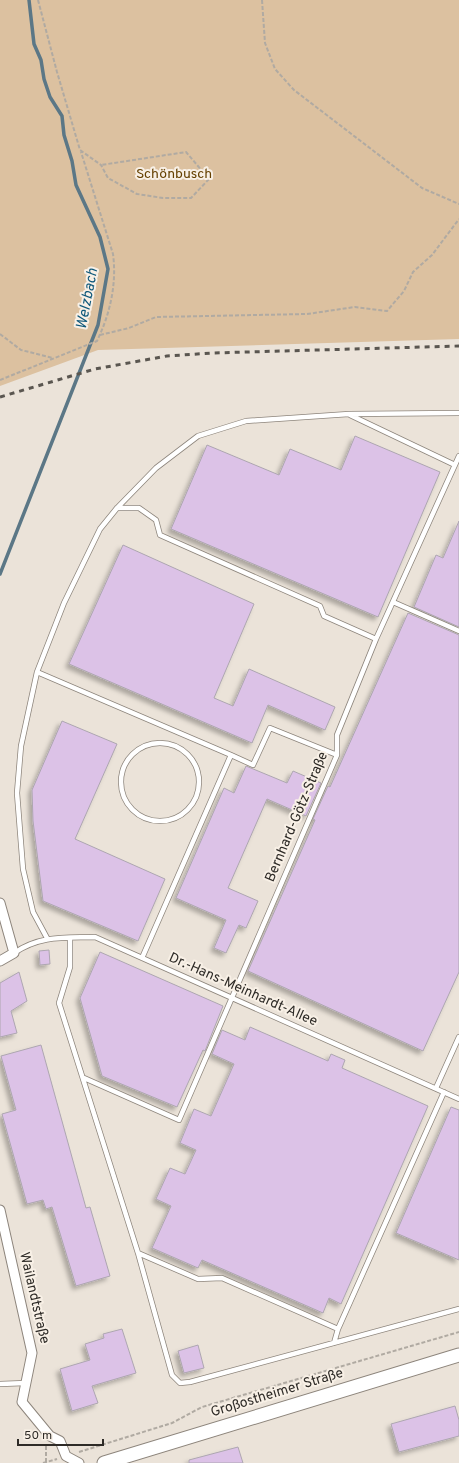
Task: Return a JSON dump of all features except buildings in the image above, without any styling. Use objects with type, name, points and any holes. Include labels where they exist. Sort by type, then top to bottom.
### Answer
[{"type":"main road","name":"Großostheimer Straße","points":[[104,1463],[459,1355]]},
{"type":"street","points":[[0,903],[14,953],[0,961]]},
{"type":"street","name":"Wailandtstraße","points":[[0,1210],[32,1353],[22,1402],[50,1436],[60,1441],[66,1456]]},
{"type":"street","points":[[66,1456],[79,1463]]},
{"type":"lane","points":[[47,938],[34,912],[23,869],[18,793],[21,746],[37,672],[67,596],[100,529],[117,508],[156,468],[198,436],[246,422],[349,414],[459,413]]},
{"type":"lane","points":[[349,414],[455,465]]},
{"type":"lane","name":"Bernhard-Götz-Straße","points":[[84,1078],[179,1120],[337,755],[337,735],[376,639],[459,456]]},
{"type":"lane","points":[[117,508],[139,508],[156,520],[160,535],[320,606],[324,616],[376,639]]},
{"type":"lane","points":[[393,602],[459,631]]},
{"type":"lane","points":[[37,672],[253,765],[270,728],[337,755]]},
{"type":"lane","points":[[154,742],[174,744],[191,757],[200,777],[196,799],[183,815],[162,822],[139,816],[122,798],[120,772],[134,750],[154,742]]},
{"type":"lane","points":[[142,958],[231,755]]},
{"type":"lane","name":"Dr.-Hans-Meinhardt-Allee","points":[[14,953],[32,942],[47,938],[95,937],[459,1099]]},
{"type":"lane","points":[[70,938],[70,967],[60,1003],[138,1253],[172,1375],[180,1383],[190,1382],[459,1309]]},
{"type":"lane","points":[[436,1088],[459,1037]]},
{"type":"lane","points":[[334,1343],[338,1329],[444,1092]]},
{"type":"lane","points":[[138,1253],[198,1279],[222,1278],[338,1329]]},
{"type":"lane","points":[[0,1384],[26,1382]]},
{"type":"path","points":[[0,380],[97,341],[108,319],[115,272],[114,260],[57,72],[38,0]]},
{"type":"path","points":[[262,0],[265,43],[275,69],[294,90],[422,188],[459,204]]},
{"type":"path","points":[[80,150],[102,165],[108,178],[137,194],[191,198],[209,179],[186,152],[102,165]]},
{"type":"path","points":[[100,335],[128,328],[156,317],[307,314],[355,307],[387,310],[404,291],[413,272],[432,255],[459,219]]},
{"type":"path","points":[[0,334],[21,350],[53,358]]},
{"type":"path","points":[[43,1463],[172,1423],[202,1407],[459,1332]]},
{"type":"path","points":[[46,1462],[46,1446],[50,1436]]},
{"type":"green space","name":"Schönbusch","points":[[0,0],[459,0],[459,339],[98,350],[0,386]]},
{"type":"waterway","name":"Welzbach","points":[[0,574],[98,325],[108,269],[100,237],[76,185],[72,161],[64,135],[62,116],[50,97],[44,79],[41,60],[34,44],[29,0]]},
{"type":"railway","points":[[0,397],[95,369],[167,356],[212,353],[459,346]]}]
